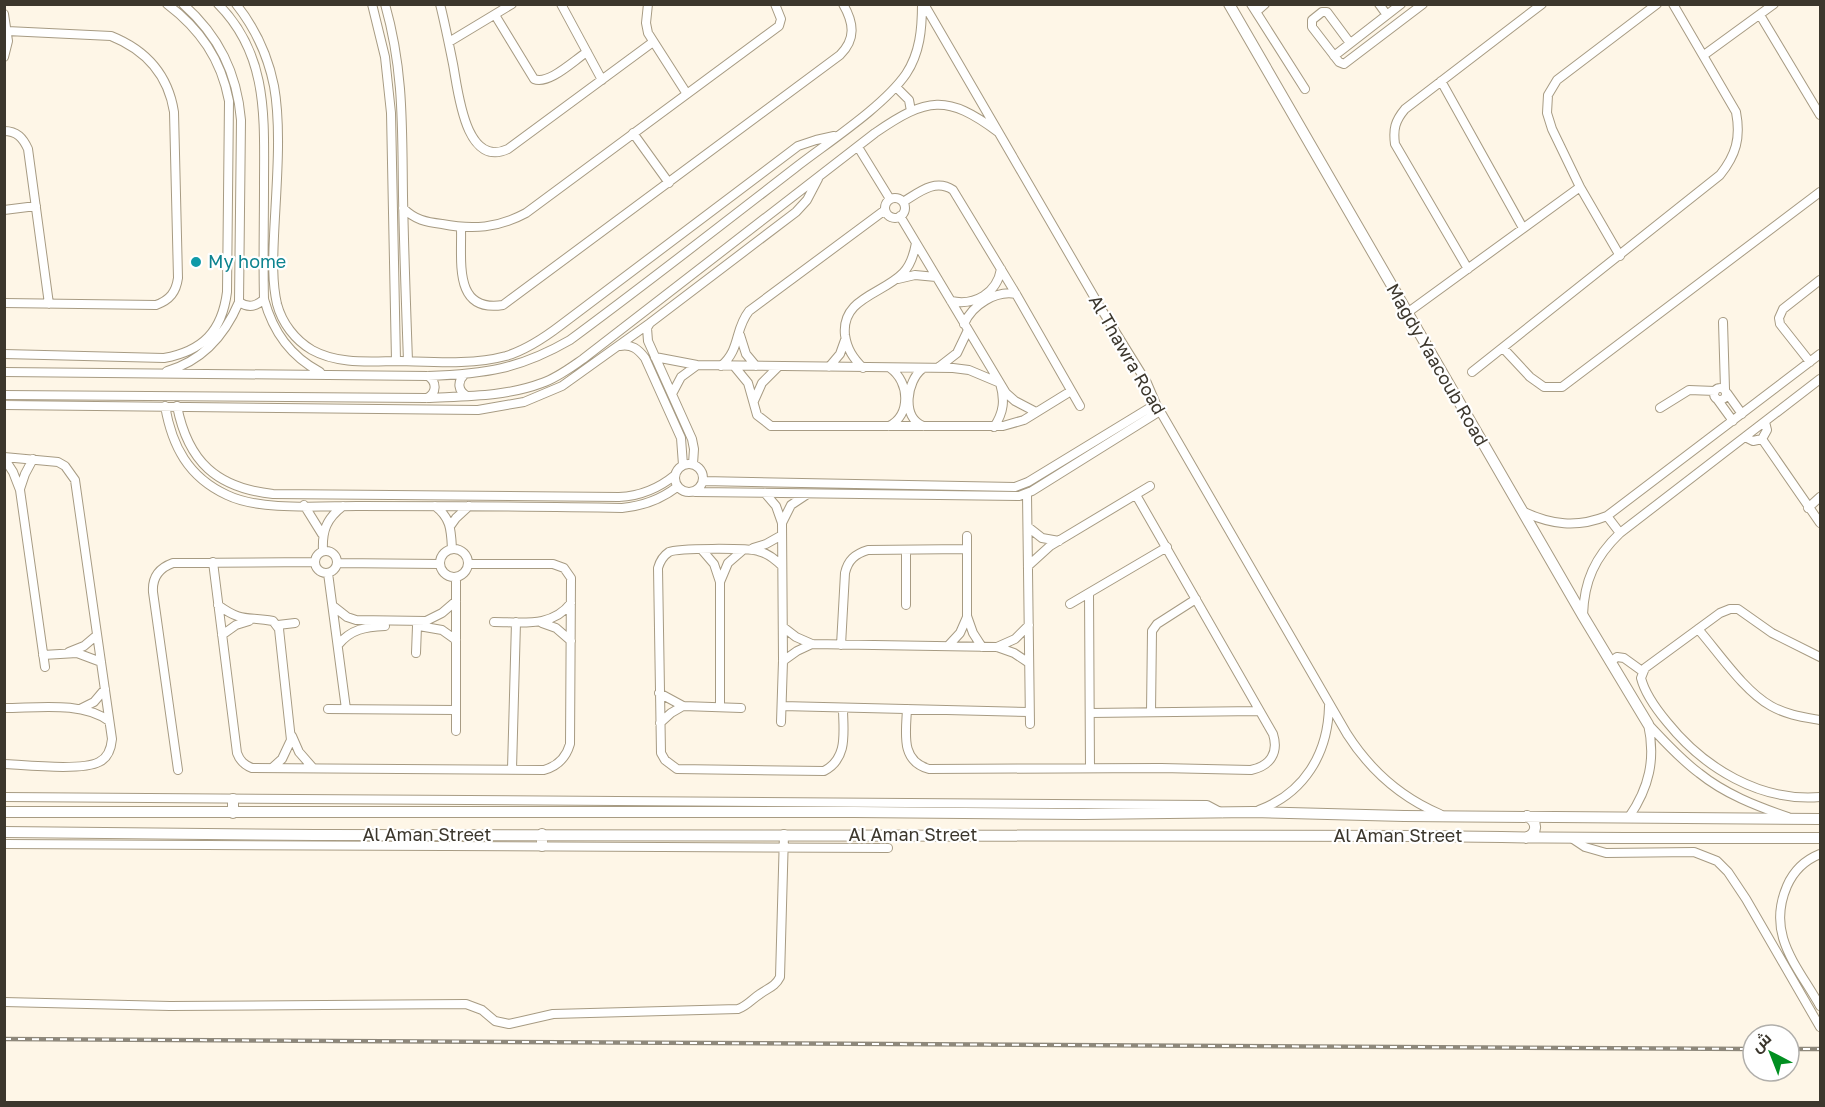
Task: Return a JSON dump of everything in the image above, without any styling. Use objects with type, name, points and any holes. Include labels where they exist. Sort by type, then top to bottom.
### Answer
[{"type":"street","points":[[4,354],[164,358],[180,355],[196,348],[209,337],[219,323],[225,307],[227,268],[230,111],[227,92],[216,60],[203,38],[185,18],[167,4]]},
{"type":"street","points":[[153,374],[177,367],[200,355],[224,332],[239,302],[241,120],[239,98],[225,56],[214,37],[183,4]]},
{"type":"street","points":[[218,4],[246,45],[255,65],[264,108],[264,299],[275,330],[284,344],[295,356],[323,374]]},
{"type":"street","points":[[236,4],[263,50],[272,77],[276,106],[273,258],[276,293],[281,315],[293,335],[302,343],[332,358],[367,361],[489,359],[506,356],[529,346],[561,326],[798,146],[838,135]]},
{"type":"street","points":[[372,4],[387,75],[391,113],[396,361]]},
{"type":"street","points":[[385,4],[399,71],[402,101],[408,361]]},
{"type":"street","points":[[440,4],[464,119],[473,139],[480,147],[489,151],[499,152],[508,149],[653,42]]},
{"type":"street","points":[[449,42],[512,4]]},
{"type":"street","points":[[561,4],[602,80]]},
{"type":"street","points":[[648,4],[646,23],[653,42],[687,94]]},
{"type":"street","points":[[403,208],[421,221],[461,228],[491,226],[519,216],[779,26],[782,19],[775,4]]},
{"type":"street","points":[[461,228],[462,280],[466,291],[480,304],[492,306],[503,304],[840,55],[849,44],[852,31],[852,22],[843,4]]},
{"type":"street","points":[[4,372],[464,375],[497,370],[547,353],[570,340],[838,135],[896,87],[910,68],[918,48],[923,4]]},
{"type":"street","name":"Al Thawra Road","points":[[923,4],[1147,383],[1158,407],[1329,706],[1356,748],[1377,773],[1416,803],[1446,817]]},
{"type":"street","name":"Magdy Yaacoub Road","points":[[1229,4],[1583,616],[1648,724],[1698,773],[1717,786],[1760,807],[1792,819]]},
{"type":"street","points":[[1265,4],[1254,8],[1305,89]]},
{"type":"street","points":[[1379,4],[1387,15]]},
{"type":"street","points":[[1334,56],[1401,4]]},
{"type":"street","points":[[1350,43],[1328,14],[1322,12],[1312,20],[1311,25],[1334,56],[1341,63],[1346,63],[1423,4]]},
{"type":"street","points":[[1468,269],[1395,144],[1393,131],[1397,119],[1405,109],[1542,4]]},
{"type":"street","points":[[1620,256],[1580,187],[1550,121],[1547,112],[1548,95],[1557,80],[1657,4]]},
{"type":"street","points":[[1472,372],[1720,175],[1731,162],[1737,146],[1739,129],[1736,112],[1673,4]]},
{"type":"street","points":[[1704,55],[1774,4]]},
{"type":"street","points":[[231,22],[242,13]]},
{"type":"street","points":[[4,14],[8,41],[4,57]]},
{"type":"street","points":[[495,15],[534,79],[549,79],[586,52]]},
{"type":"street","points":[[1760,15],[1821,115]]},
{"type":"street","points":[[4,303],[156,305],[173,295],[178,279],[174,112],[169,89],[159,70],[144,54],[126,42],[111,36],[7,31]]},
{"type":"street","points":[[1441,81],[1523,228]]},
{"type":"street","points":[[896,87],[909,100],[910,111]]},
{"type":"street","points":[[4,395],[426,398],[493,395],[544,383],[583,359],[818,177],[891,122],[910,111],[930,105],[951,105],[967,110],[998,132]]},
{"type":"street","points":[[264,108],[276,106]]},
{"type":"street","points":[[4,131],[12,131],[19,135],[28,149],[49,304]]},
{"type":"street","points":[[633,133],[669,183]]},
{"type":"street","points":[[858,147],[890,200]]},
{"type":"street","points":[[391,155],[402,155]]},
{"type":"street","points":[[4,405],[478,410],[524,402],[549,393],[589,368],[802,207],[812,194],[818,177]]},
{"type":"street","points":[[264,182],[276,182]]},
{"type":"street","points":[[903,202],[933,186],[944,185],[953,190],[1080,406]]},
{"type":"street","points":[[1407,313],[1580,187]]},
{"type":"street","points":[[1503,348],[1530,377],[1544,387],[1562,387],[1821,192]]},
{"type":"street","points":[[897,198],[903,202],[904,211],[900,216],[889,217],[885,210],[886,204],[897,198]]},
{"type":"street","points":[[4,210],[36,206]]},
{"type":"street","points":[[721,366],[736,347],[741,324],[749,311],[885,210]]},
{"type":"street","points":[[900,216],[1000,383],[1015,401],[1036,412]]},
{"type":"street","points":[[404,232],[421,221]]},
{"type":"street","points":[[862,368],[851,354],[846,337],[845,328],[850,310],[856,303],[895,280],[910,264],[916,243]]},
{"type":"street","points":[[263,258],[273,258]]},
{"type":"street","points":[[227,268],[239,268]]},
{"type":"street","points":[[951,301],[962,303],[974,301],[991,291],[998,281],[1001,269]]},
{"type":"street","points":[[895,280],[915,275],[936,277]]},
{"type":"street","points":[[689,277],[696,286]]},
{"type":"street","points":[[1810,362],[1780,324],[1779,318],[1783,309],[1821,280]]},
{"type":"street","points":[[936,369],[957,353],[964,342],[966,327],[973,310],[995,296],[1005,293],[1016,294]]},
{"type":"street","points":[[239,302],[244,305],[255,305],[264,299]]},
{"type":"street","points":[[1723,322],[1726,391]]},
{"type":"street","points":[[650,323],[647,334],[655,357],[692,439],[693,464]]},
{"type":"street","points":[[739,332],[742,347],[756,366]]},
{"type":"street","points":[[829,367],[840,354],[846,337]]},
{"type":"street","points":[[619,346],[632,347],[645,358],[681,438],[684,465]]},
{"type":"street","points":[[1522,511],[1550,522],[1565,524],[1587,523],[1607,516],[1821,354]]},
{"type":"street","points":[[87,373],[88,356]]},
{"type":"street","points":[[655,357],[697,366],[969,370],[1000,383]]},
{"type":"street","points":[[583,359],[589,368]]},
{"type":"street","points":[[672,394],[681,377],[697,366]]},
{"type":"street","points":[[734,366],[748,383],[757,415],[771,426],[994,427],[1012,424],[1071,391]]},
{"type":"street","points":[[753,404],[762,383],[778,367]]},
{"type":"street","points":[[889,426],[902,415],[904,409],[904,387],[899,376],[890,368]]},
{"type":"street","points":[[922,369],[912,382],[910,399],[911,415],[918,424],[923,426]]},
{"type":"street","points":[[464,375],[459,386],[467,396]]},
{"type":"street","points":[[426,398],[434,392],[435,388],[435,383],[428,376]]},
{"type":"street","points":[[1583,616],[1583,597],[1588,579],[1595,562],[1606,546],[1821,379]]},
{"type":"street","points":[[994,427],[1004,406],[1000,383]]},
{"type":"street","points":[[1716,395],[1720,387],[1726,391],[1742,414]]},
{"type":"street","points":[[1660,408],[1689,390],[1716,395],[1733,421]]},
{"type":"street","points":[[83,395],[83,405]]},
{"type":"street","points":[[241,396],[241,407]]},
{"type":"street","points":[[165,406],[169,429],[177,450],[191,469],[208,484],[228,496],[250,503],[343,506],[628,507],[657,500],[677,487]]},
{"type":"street","points":[[177,406],[181,426],[189,445],[201,462],[233,486],[252,492],[631,496],[655,489],[675,475],[684,465],[693,464],[702,471],[703,482],[695,492]]},
{"type":"street","points":[[703,482],[1015,487],[1028,482],[1158,407]]},
{"type":"street","points":[[675,475],[677,487],[685,492],[1009,497],[1027,494],[1158,407]]},
{"type":"street","points":[[1745,437],[1753,441],[1762,439],[1767,430],[1765,422]]},
{"type":"street","points":[[1762,439],[1808,508],[1821,523]]},
{"type":"street","points":[[4,458],[58,462],[65,466],[75,480],[111,746],[103,759],[97,764],[87,766],[4,764]]},
{"type":"street","points":[[4,458],[14,472],[20,490],[45,667]]},
{"type":"street","points":[[20,490],[33,459]]},
{"type":"street","points":[[1028,567],[1042,552],[1150,486]]},
{"type":"street","points":[[765,493],[776,506],[782,523]]},
{"type":"street","points":[[781,722],[782,523],[791,505],[799,498],[809,494]]},
{"type":"street","points":[[1027,494],[1030,724]]},
{"type":"street","points":[[907,709],[906,748],[916,763],[922,767],[937,770],[1090,768],[1251,770],[1259,769],[1270,761],[1276,746],[1273,734],[1136,495]]},
{"type":"street","points":[[1808,508],[1821,497]]},
{"type":"street","points":[[304,505],[322,534],[323,551]]},
{"type":"street","points":[[322,534],[330,518],[343,506]]},
{"type":"street","points":[[435,506],[447,517],[451,525],[452,549]]},
{"type":"street","points":[[451,525],[469,507]]},
{"type":"street","points":[[1607,516],[1620,533]]},
{"type":"street","points":[[1028,527],[1042,538],[1059,541]]},
{"type":"street","points":[[782,535],[766,544],[747,549],[671,551],[665,555],[658,568],[661,753],[670,766],[677,769],[824,771],[836,763],[841,756],[843,708]]},
{"type":"street","points":[[967,536],[967,616],[973,633],[982,647]]},
{"type":"street","points":[[1070,604],[1167,548]]},
{"type":"street","points":[[452,549],[462,551],[468,559],[465,573],[456,577],[446,576],[439,564],[442,554],[452,549]]},
{"type":"street","points":[[720,582],[728,563],[747,549],[768,554],[782,566]]},
{"type":"street","points":[[841,645],[845,573],[850,560],[855,556],[868,550],[967,549]]},
{"type":"street","points":[[702,550],[714,564],[720,582],[720,707]]},
{"type":"street","points":[[906,550],[906,605]]},
{"type":"street","points":[[323,551],[332,552],[338,564],[328,573],[320,572],[315,562],[318,554],[323,551]]},
{"type":"street","points":[[213,562],[239,757],[244,764],[252,768],[544,770],[552,768],[568,751],[571,578],[559,565],[468,564]]},
{"type":"street","points":[[178,770],[152,584],[159,570],[173,563],[315,562]]},
{"type":"street","points":[[338,564],[439,564]]},
{"type":"street","points":[[328,573],[346,709]]},
{"type":"street","points":[[456,577],[456,731]]},
{"type":"street","points":[[1089,592],[1090,768]]},
{"type":"street","points":[[1151,712],[1152,631],[1157,624],[1196,599]]},
{"type":"street","points":[[332,605],[339,612],[356,620],[426,621],[442,613],[456,601]]},
{"type":"street","points":[[494,622],[538,622],[558,616],[572,602]]},
{"type":"street","points":[[218,605],[234,616],[252,620],[270,620],[278,626],[291,740],[286,754],[271,768]]},
{"type":"street","points":[[1642,671],[1726,610],[1738,609],[1772,633],[1821,657]]},
{"type":"street","points":[[948,646],[960,633],[967,616]]},
{"type":"street","points":[[222,635],[236,625],[252,620]]},
{"type":"street","points":[[512,769],[516,622]]},
{"type":"street","points":[[538,622],[556,628],[571,641]]},
{"type":"street","points":[[278,626],[295,623]]},
{"type":"street","points":[[996,647],[1015,639],[1029,625]]},
{"type":"street","points":[[338,645],[350,633],[367,627],[417,626],[442,630],[456,640]]},
{"type":"street","points":[[416,653],[417,626]]},
{"type":"street","points":[[783,627],[796,637],[812,644],[996,647],[1014,653],[1029,663]]},
{"type":"street","points":[[1698,629],[1749,689],[1764,701],[1786,713],[1821,720]]},
{"type":"street","points":[[69,653],[84,646],[97,635]]},
{"type":"street","points":[[783,661],[812,644]]},
{"type":"street","points":[[43,655],[69,653],[85,655],[101,662]]},
{"type":"street","points":[[1610,662],[1617,657],[1623,658],[1642,671]]},
{"type":"street","points":[[1642,671],[1642,682],[1662,716],[1683,741],[1706,760],[1765,792],[1798,797],[1821,797]]},
{"type":"street","points":[[80,709],[94,702],[105,689]]},
{"type":"street","points":[[659,693],[683,706],[741,708]]},
{"type":"street","points":[[660,723],[670,713],[683,706]]},
{"type":"street","points":[[782,706],[1029,712]]},
{"type":"street","points":[[1253,812],[1286,796],[1298,787],[1312,769],[1324,744],[1329,706]]},
{"type":"street","points":[[4,708],[80,709],[95,713],[109,721]]},
{"type":"street","points":[[328,709],[456,710]]},
{"type":"street","points":[[1090,713],[1259,711]]},
{"type":"street","name":"Magdy Yaacoub Road","points":[[1629,817],[1642,796],[1650,773],[1652,748],[1648,724]]},
{"type":"street","points":[[291,733],[299,752],[313,768]]},
{"type":"street","points":[[4,797],[610,806],[1207,805],[1222,814]]},
{"type":"street","points":[[232,813],[233,799]]},
{"type":"street","name":"Al Aman Street","points":[[4,812],[232,813],[610,806],[660,812],[854,807],[1083,814],[1253,812],[1446,817],[1821,819]]},
{"type":"street","points":[[660,812],[660,834]]},
{"type":"street","points":[[75,813],[82,821],[79,834]]},
{"type":"street","points":[[133,813],[128,822],[133,834]]},
{"type":"street","points":[[1028,813],[1038,824],[1031,835]]},
{"type":"street","points":[[1078,836],[1075,826],[1083,814]]},
{"type":"street","points":[[1526,838],[1532,835],[1535,827],[1534,822],[1527,816]]},
{"type":"street","points":[[1567,816],[1562,819],[1558,827],[1559,833],[1585,847],[1606,852],[1686,852],[1710,857],[1723,866],[1738,885],[1821,1027]]},
{"type":"street","name":"Al Aman Street","points":[[4,832],[426,841],[542,834],[1821,838]]},
{"type":"street","points":[[542,834],[542,846]]},
{"type":"street","points":[[4,1002],[170,1006],[466,1004],[482,1010],[495,1021],[509,1024],[553,1014],[738,1010],[775,985],[780,977],[784,834]]},
{"type":"street","points":[[4,844],[315,840]]},
{"type":"street","points":[[426,841],[542,846],[888,848]]},
{"type":"street","points":[[1821,854],[1810,858],[1790,879],[1779,913],[1780,933],[1821,1006]]},
{"type":"railway","points":[[4,1039],[1741,1049]]},
{"type":"railway","points":[[1801,1049],[1820,1049]]},
{"type":"place","name":"My home","points":[[196,262]]}]
